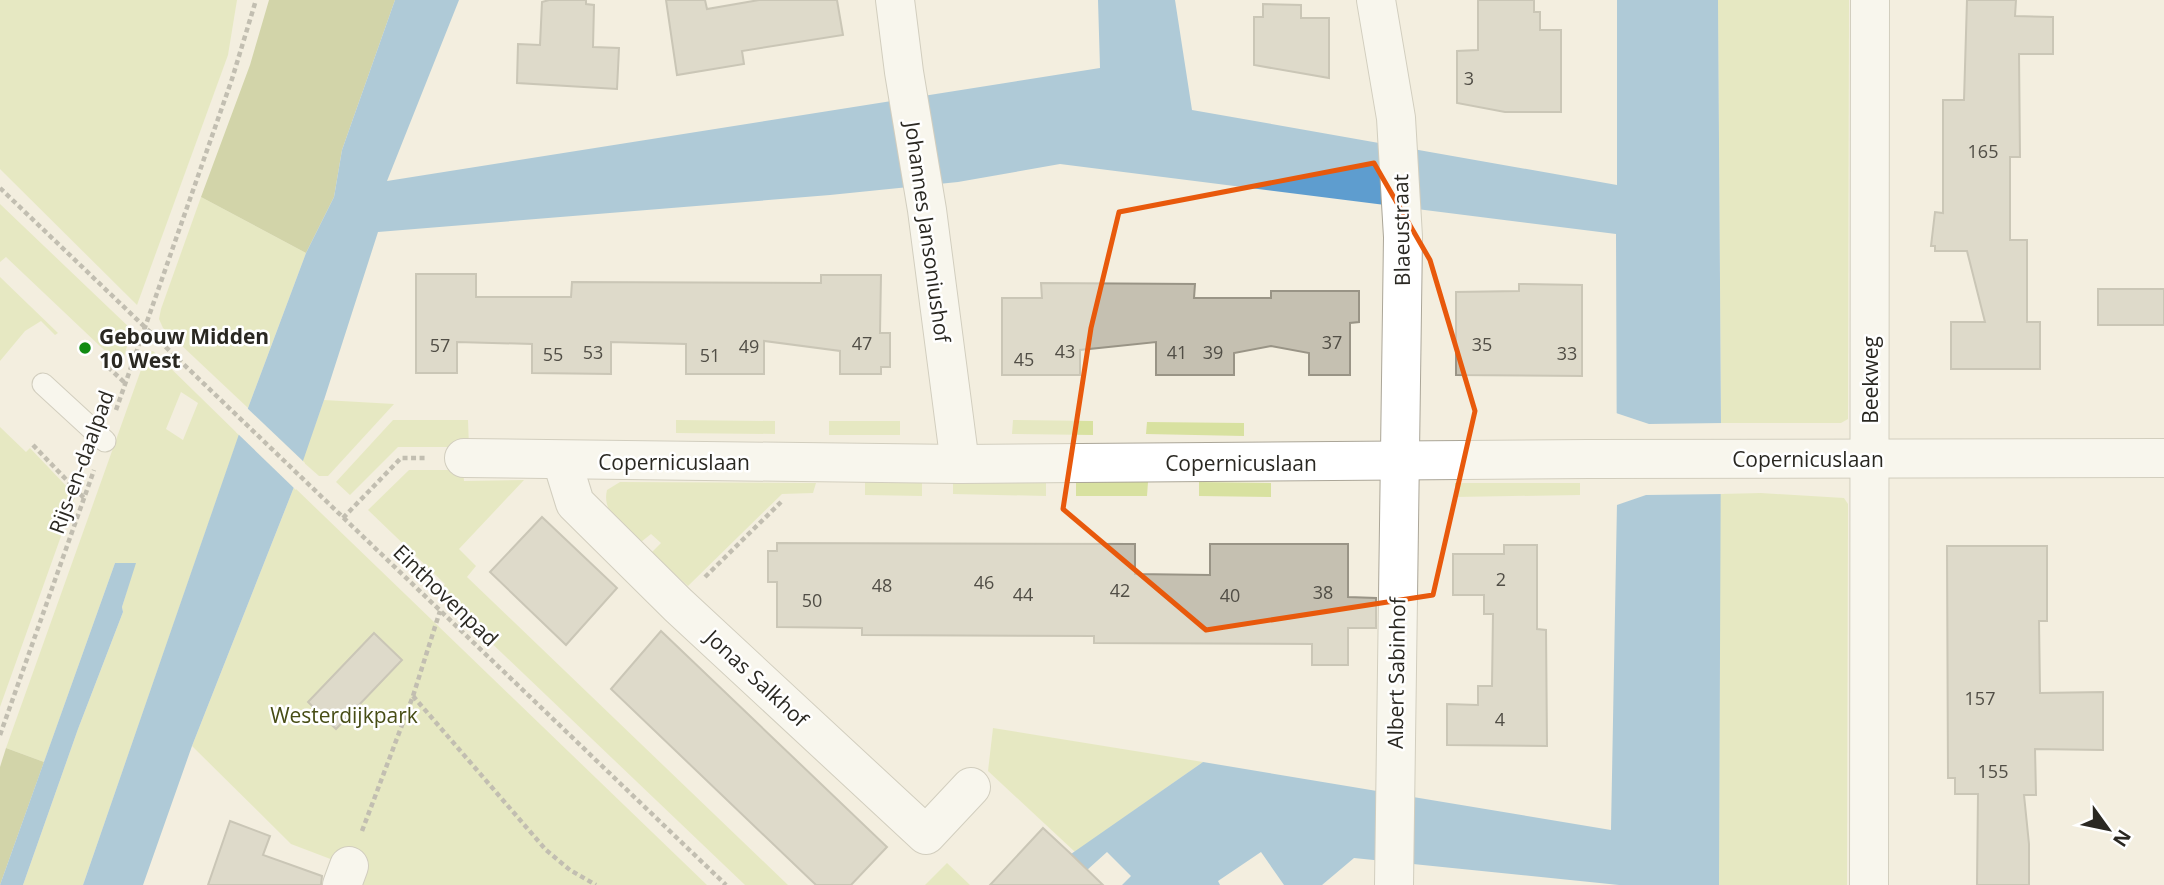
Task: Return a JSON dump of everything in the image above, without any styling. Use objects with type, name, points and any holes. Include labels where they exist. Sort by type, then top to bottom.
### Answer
[{"type":"street","name":"Johannes Jansoniushof","points":[[895,0],[927,211],[960,464]]},
{"type":"street","name":"Blaeustraat","points":[[1376,0],[1396,118],[1403,237],[1401,462]]},
{"type":"street","name":"Beekweg","points":[[1869,885],[1870,0]]},
{"type":"street","name":"Copernicuslaan","points":[[464,458],[960,464],[2164,458]]},
{"type":"street","name":"Jonas Salkhof","points":[[562,461],[575,503],[678,605],[926,835],[971,786]]},
{"type":"street","name":"Albert Sabinhof","points":[[1394,878],[1401,462]]},
{"type":"lane","points":[[43,384],[105,441]]},
{"type":"path","name":"Rijs-en-daalpad","points":[[0,735],[146,326],[232,79],[256,0]]},
{"type":"path","name":"Einthovenpad","points":[[0,188],[726,885]]},
{"type":"path","points":[[108,367],[125,383]]},
{"type":"path","points":[[33,444],[84,498]]},
{"type":"path","points":[[343,518],[401,458],[464,458]]},
{"type":"path","points":[[678,605],[783,500]]},
{"type":"path","points":[[346,876],[440,611]]},
{"type":"path","points":[[412,695],[547,850],[570,870],[596,885]]},
{"type":"highlighted area","points":[[1374,163],[1430,260],[1475,411],[1433,595],[1206,630],[1063,509],[1091,328],[1119,212]]},
{"type":"green space","points":[[0,0],[237,0],[228,55],[137,305],[0,169]]},
{"type":"green space","points":[[269,0],[395,0],[342,150],[334,197],[306,253],[201,197],[250,65]]},
{"type":"green space","points":[[1718,0],[1849,0],[1848,419],[1841,423],[1721,423]]},
{"type":"green space","points":[[201,197],[306,253],[248,408],[163,328],[159,319]]},
{"type":"green space","points":[[0,204],[132,330],[121,366],[6,257],[0,262]]},
{"type":"green space","points":[[0,277],[58,333],[55,335],[41,321],[25,331],[0,361]]},
{"type":"green space","points":[[153,351],[239,435],[83,885],[23,885],[123,612],[122,607],[135,563],[115,563],[44,762],[6,748],[147,353]],"holes":[[[181,392],[198,403],[183,440],[166,429]]]},
{"type":"green space","points":[[324,400],[394,404],[328,476],[319,476],[302,461]]},
{"type":"green space","points":[[393,420],[468,420],[469,447],[398,447],[350,495],[336,482]]},
{"type":"green space","points":[[676,420],[775,421],[775,434],[676,433]]},
{"type":"green space","points":[[1013,420],[1093,421],[1093,435],[1012,434]]},
{"type":"green space","points":[[829,421],[900,421],[900,435],[829,435]]},
{"type":"green space","points":[[1147,422],[1244,423],[1244,436],[1146,434]]},
{"type":"green space","points":[[0,427],[26,452],[30,448],[75,497],[0,707]]},
{"type":"green space","points":[[409,470],[463,470],[464,481],[524,480],[459,549],[476,566],[467,577],[788,885],[745,885],[438,592],[445,584],[368,510]]},
{"type":"green space","points":[[620,482],[816,483],[813,493],[782,494],[688,586],[651,553],[661,543],[651,534],[641,542],[611,513],[606,499],[607,490]]},
{"type":"green space","points":[[865,482],[922,482],[922,496],[865,495]]},
{"type":"green space","points":[[953,482],[1046,482],[1046,496],[953,494]]},
{"type":"green space","points":[[1076,482],[1148,482],[1147,496],[1076,496]]},
{"type":"green space","points":[[1199,482],[1271,483],[1271,497],[1199,496]]},
{"type":"green space","points":[[1455,483],[1580,483],[1580,495],[1455,497]]},
{"type":"green space","name":"Westerdijkpark","points":[[294,487],[707,885],[357,885],[362,871],[291,844],[192,746]]},
{"type":"green space","points":[[1761,493],[1844,498],[1848,504],[1847,885],[1719,885],[1720,494]]},
{"type":"green space","points":[[993,728],[1203,762],[1075,852],[988,771]]},
{"type":"green space","points":[[6,748],[44,762],[0,885],[0,767]]},
{"type":"green space","points":[[947,863],[970,885],[925,885]]},
{"type":"water","points":[[395,0],[459,0],[387,181],[1100,68],[1098,0],[1175,0],[1192,110],[1617,185],[1617,0],[1718,0],[1721,423],[1719,885],[1619,885],[1354,858],[1322,885],[1284,885],[1261,852],[1218,881],[1220,885],[1122,885],[1131,876],[1107,852],[1087,870],[1071,854],[1203,762],[1611,830],[1617,503],[1616,234],[1060,164],[958,182],[830,195],[378,232],[294,487],[192,746],[143,885],[83,885],[248,408],[306,253],[334,197],[342,150]]},
{"type":"water","points":[[115,563],[136,563],[122,607],[123,612],[23,885],[0,885]]},
{"type":"pier","points":[[245,406],[305,463],[296,490],[236,432]]},
{"type":"pier","points":[[1613,412],[1649,424],[1724,423],[1724,494],[1646,495],[1614,506]]},
{"type":"building","points":[[586,0],[586,4],[594,5],[593,47],[619,48],[617,89],[517,83],[518,44],[540,45],[542,2]]},
{"type":"building","points":[[666,0],[705,0],[707,9],[759,0],[837,0],[843,35],[742,51],[744,64],[677,75]]},
{"type":"building","points":[[1478,0],[1534,0],[1534,12],[1540,12],[1540,30],[1561,30],[1561,112],[1505,112],[1457,103],[1457,51],[1478,50]]},
{"type":"building","points":[[1967,0],[2016,0],[2015,16],[2053,17],[2053,54],[2019,54],[2020,157],[2010,157],[2010,240],[2027,240],[2027,322],[2040,322],[2040,369],[1951,369],[1951,322],[1985,322],[1967,251],[1935,251],[1935,246],[1931,246],[1935,212],[1943,213],[1943,100],[1964,100]]},
{"type":"building","points":[[1263,4],[1301,5],[1301,18],[1329,18],[1329,78],[1254,65],[1254,17],[1263,17]]},
{"type":"building","points":[[416,274],[476,274],[476,297],[571,297],[572,282],[821,283],[821,275],[881,275],[880,333],[890,333],[890,367],[881,367],[881,374],[840,374],[840,351],[764,341],[764,374],[686,374],[686,344],[611,342],[611,374],[532,373],[532,344],[457,342],[457,373],[416,373]]},
{"type":"building","points":[[1041,283],[1195,284],[1194,298],[1271,298],[1271,291],[1359,291],[1359,322],[1350,323],[1350,375],[1309,375],[1309,353],[1271,346],[1234,353],[1234,375],[1156,375],[1156,342],[1080,350],[1080,375],[1002,375],[1002,298],[1042,298]]},
{"type":"building","points":[[1519,284],[1582,285],[1582,376],[1456,375],[1456,292],[1519,291]]},
{"type":"building","points":[[2098,289],[2164,289],[2164,325],[2098,325]]},
{"type":"building","points":[[542,517],[617,588],[566,645],[490,572]]},
{"type":"building","points":[[777,543],[1135,544],[1135,574],[1210,575],[1210,544],[1348,544],[1348,597],[1376,598],[1376,628],[1348,628],[1348,665],[1312,665],[1312,644],[1094,643],[1094,636],[862,635],[862,628],[777,627],[777,582],[768,582],[768,551],[777,551]]},
{"type":"building","points":[[1504,545],[1537,545],[1537,629],[1546,630],[1547,746],[1447,745],[1447,704],[1478,705],[1478,686],[1492,686],[1493,614],[1484,614],[1484,595],[1453,595],[1453,554],[1504,554]]},
{"type":"building","points":[[1947,546],[2047,546],[2047,621],[2039,621],[2040,693],[2103,692],[2103,750],[2035,749],[2036,795],[2024,795],[2029,844],[2029,885],[1977,885],[1978,794],[1955,794],[1955,778],[1948,778]]},
{"type":"building","points":[[661,631],[887,847],[851,885],[816,885],[611,689]]},
{"type":"building","points":[[374,633],[402,660],[336,729],[308,702]]},
{"type":"building","points":[[230,821],[270,836],[263,855],[322,876],[321,885],[208,885]]},
{"type":"building","points":[[1043,828],[1071,854],[1103,885],[990,885]]},
{"type":"place","name":"Gebouw Midden 10 West","points":[[85,348]]}]
